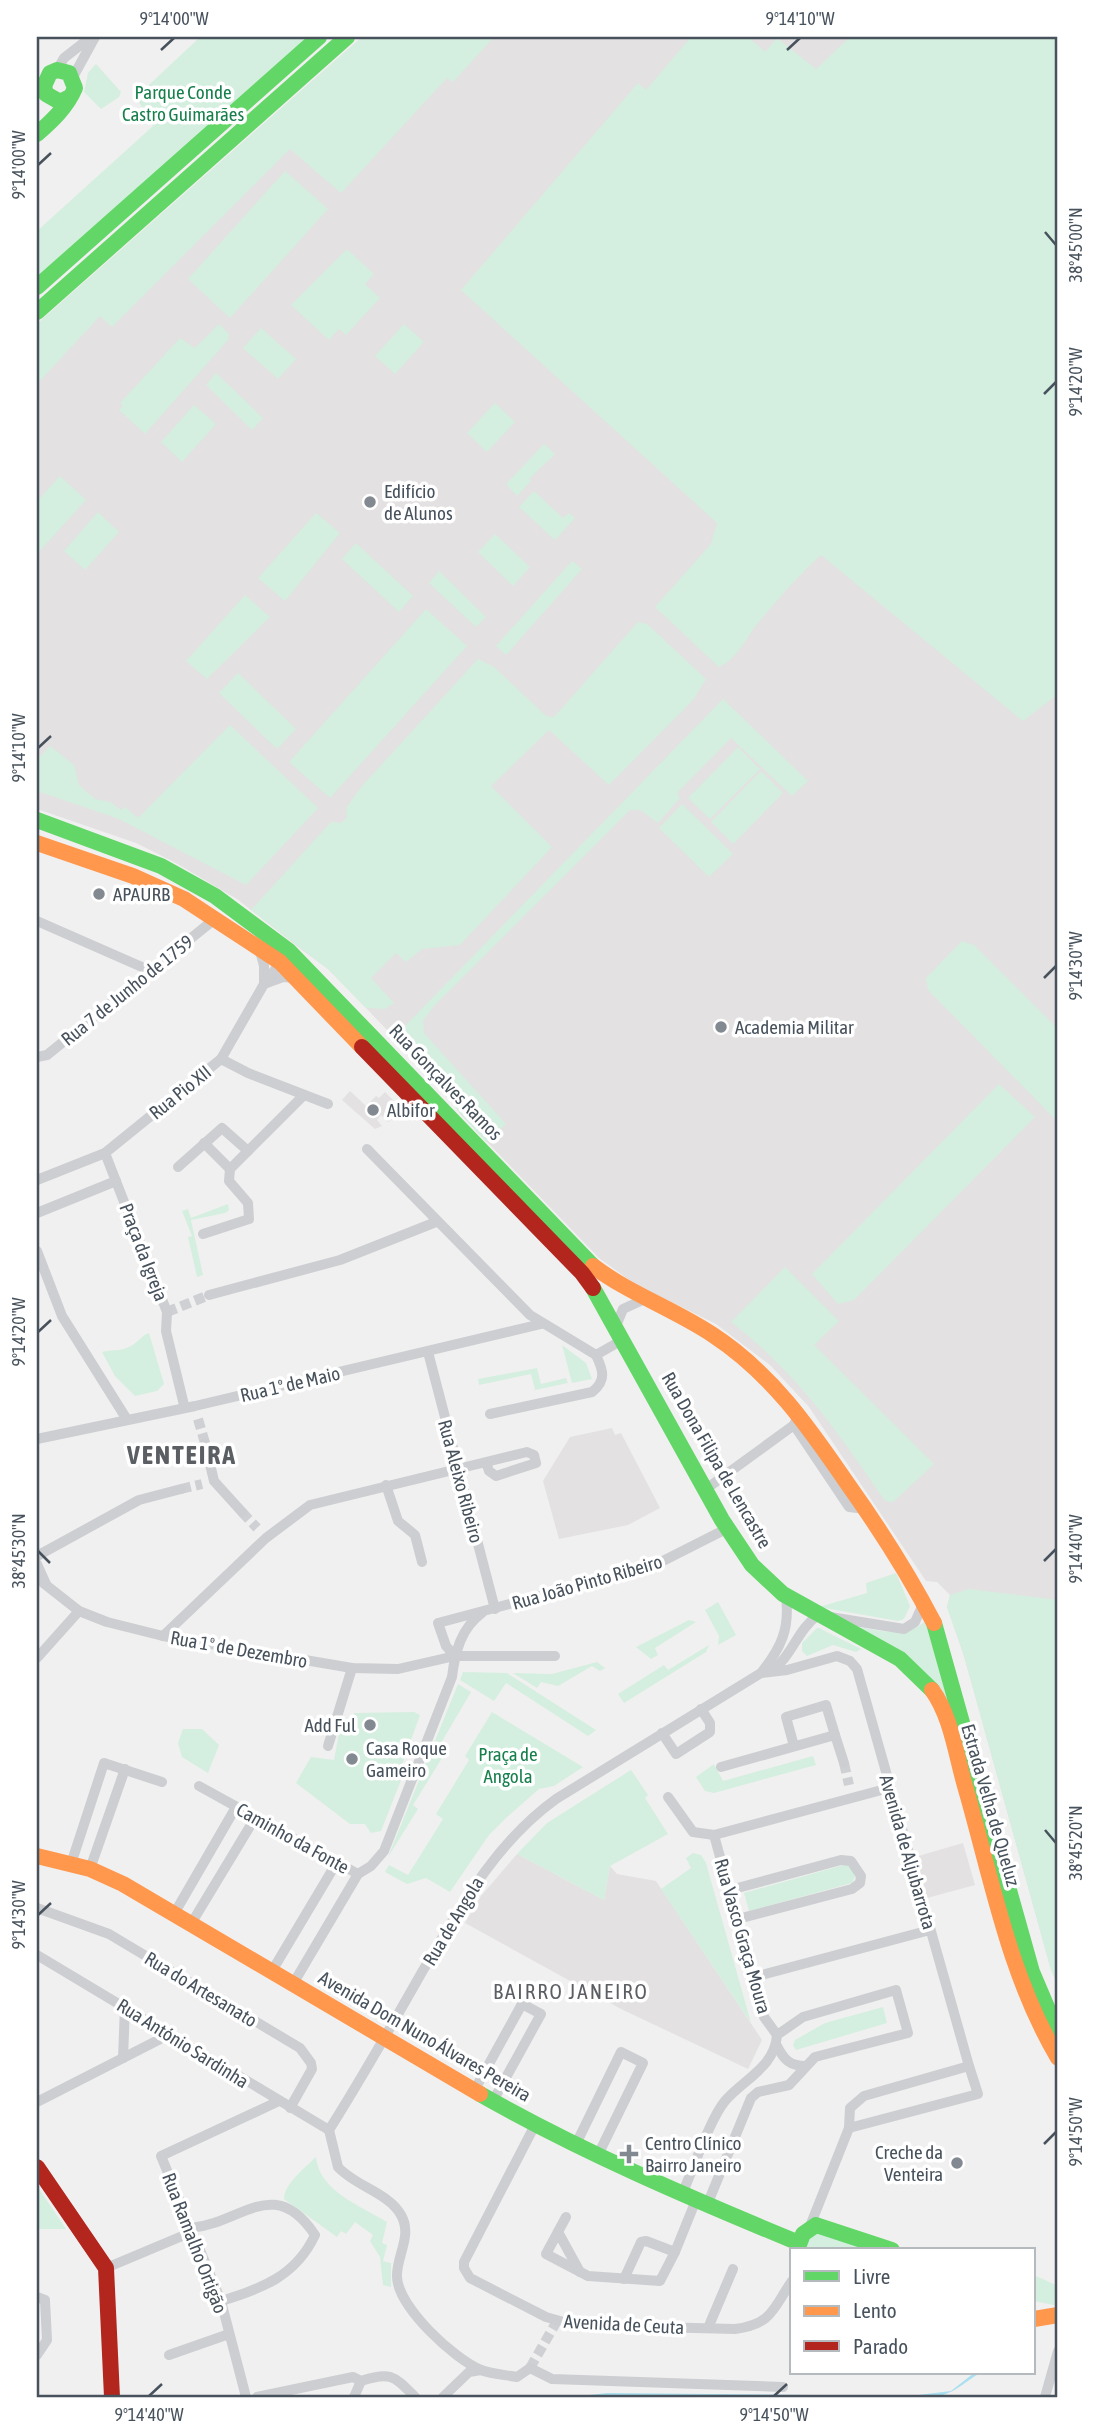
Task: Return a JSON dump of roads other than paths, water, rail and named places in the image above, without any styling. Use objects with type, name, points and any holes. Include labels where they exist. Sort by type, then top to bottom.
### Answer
[{"type":"main road","points":[[37,287],[318,37]]},
{"type":"main road","points":[[37,312],[344,38]]},
{"type":"main road","points":[[37,134],[71,97],[75,88],[73,78],[46,79]]},
{"type":"main road","points":[[46,79],[60,102],[71,97]]},
{"type":"main road","points":[[37,127],[43,117],[46,79]]},
{"type":"main road","name":"Rua Gonçalves Ramos","points":[[37,820],[140,856],[233,908],[591,1264],[617,1284],[712,1334],[768,1377],[866,1509],[902,1562],[924,1602]]},
{"type":"main road","name":"Rua Gonçalves Ramos","points":[[37,843],[133,876],[184,898],[259,947],[284,956],[298,978],[582,1273]]},
{"type":"main road","name":"Rua Dona Filipa de Lencastre","points":[[582,1273],[620,1333],[728,1528],[757,1570],[786,1597],[804,1610],[818,1615]]},
{"type":"main road","name":"Estrada Velha de Queluz","points":[[924,1602],[934,1623],[978,1773],[1032,1972],[1058,2033]]},
{"type":"main road","name":"Estrada Velha de Queluz","points":[[818,1615],[904,1661],[933,1692],[967,1790],[1017,1975],[1042,2032],[1058,2058]]},
{"type":"main road","name":"Avenida Dom Nuno Álvares Pereira","points":[[37,1856],[90,1869],[123,1884],[474,2091],[598,2155],[798,2246]]},
{"type":"main road","points":[[37,2167],[106,2268],[112,2397]]},
{"type":"main road","points":[[798,2246],[810,2226],[831,2228],[886,2248]]},
{"type":"main road","points":[[1036,2319],[1058,2315]]},
{"type":"street","points":[[73,78],[93,37]]},
{"type":"street","points":[[46,79],[64,58],[93,37]]},
{"type":"street","name":"Rua 7 de Junho de 1759","points":[[37,1057],[47,1055],[216,918]]},
{"type":"street","points":[[37,921],[152,971]]},
{"type":"street","points":[[259,947],[264,966],[264,984],[283,977],[298,978]]},
{"type":"street","name":"Rua Pio XII","points":[[105,1153],[221,1059],[264,984],[284,956]]},
{"type":"street","points":[[221,1059],[328,1104]]},
{"type":"street","points":[[203,1234],[250,1219],[248,1203],[229,1181],[230,1169],[304,1095]]},
{"type":"street","points":[[178,1167],[225,1128],[248,1151]]},
{"type":"street","points":[[204,1143],[230,1169]]},
{"type":"street","points":[[367,1149],[436,1222],[541,1324],[596,1354],[604,1372],[603,1380],[592,1392],[490,1414]]},
{"type":"street","points":[[37,1180],[105,1153]]},
{"type":"street","name":"Praça da Igreja","points":[[105,1153],[167,1312],[166,1331],[190,1406],[198,1419]]},
{"type":"street","name":"Praça da Igreja","points":[[37,1213],[116,1181]]},
{"type":"street","points":[[209,1295],[340,1260],[436,1222]]},
{"type":"street","points":[[37,1251],[62,1316],[126,1418]]},
{"type":"street","points":[[596,1354],[620,1333],[623,1309],[647,1298]]},
{"type":"street","name":"Rua 1º de Maio","points":[[37,1439],[428,1352],[541,1324]]},
{"type":"street","name":"Rua Aleixo Ribeiro","points":[[428,1352],[495,1609]]},
{"type":"street","points":[[706,1489],[797,1419]]},
{"type":"street","points":[[205,1443],[214,1481],[242,1512]]},
{"type":"street","points":[[163,1636],[266,1538],[310,1505],[486,1462]]},
{"type":"street","points":[[202,1484],[214,1481]]},
{"type":"street","points":[[386,1485],[398,1521],[415,1535],[422,1562]]},
{"type":"street","points":[[37,1556],[139,1500],[181,1489]]},
{"type":"street","points":[[257,1528],[266,1538]]},
{"type":"street","name":"Rua João Pinto Ribeiro","points":[[455,1656],[446,1646],[438,1623],[653,1566],[728,1528]]},
{"type":"street","points":[[37,1564],[47,1587]]},
{"type":"street","name":"Rua 1º de Dezembro","points":[[37,1578],[79,1611],[163,1636],[352,1668],[398,1669],[455,1656],[555,1656]]},
{"type":"street","points":[[786,1597],[786,1655]]},
{"type":"street","points":[[765,1672],[786,1655],[803,1628],[818,1615],[904,1629],[915,1622],[924,1602]]},
{"type":"street","points":[[37,1658],[79,1611]]},
{"type":"street","name":"Caminho da Fonte","points":[[199,1786],[358,1874],[371,1866],[384,1851],[452,1676],[455,1656],[467,1626],[482,1613]]},
{"type":"street","points":[[765,1672],[779,1649],[786,1628]]},
{"type":"street","points":[[786,1655],[802,1666]]},
{"type":"street","name":"Avenida de Aljubarrota","points":[[802,1666],[841,1656],[857,1669],[978,2094],[849,2128]]},
{"type":"street","points":[[765,1672],[802,1666]]},
{"type":"street","points":[[328,1746],[352,1668]]},
{"type":"street","name":"Rua de Angola","points":[[329,2130],[470,1892],[503,1847],[543,1808],[765,1672]]},
{"type":"street","points":[[793,1746],[786,1717],[826,1705],[844,1763]]},
{"type":"street","points":[[662,1733],[676,1754],[710,1732],[710,1723],[701,1709]]},
{"type":"street","points":[[721,1767],[835,1735]]},
{"type":"street","points":[[71,1864],[104,1763],[162,1782]]},
{"type":"street","points":[[90,1869],[125,1769]]},
{"type":"street","points":[[668,1797],[693,1832],[714,1835],[851,1791],[889,1788]]},
{"type":"street","points":[[174,1914],[236,1807]]},
{"type":"street","points":[[191,1924],[255,1818]]},
{"type":"street","name":"Rua Vasco Graça Moura","points":[[714,1835],[764,2017],[777,2041]]},
{"type":"street","points":[[730,1890],[841,1860],[851,1861],[861,1875],[860,1883],[852,1889],[738,1919]]},
{"type":"street","points":[[272,1972],[337,1862]]},
{"type":"street","points":[[293,1984],[358,1874]]},
{"type":"street","name":"Rua do Artesanato","points":[[37,1908],[109,1934],[300,2048],[311,2063],[312,2069],[290,2108]]},
{"type":"street","points":[[754,1977],[930,1930]]},
{"type":"street","name":"Rua António Sardinha","points":[[37,1955],[329,2130]]},
{"type":"street","points":[[566,2217],[546,2254],[587,2276],[660,2281],[675,2252],[695,2200],[723,2104],[757,2074],[777,2041],[803,2017],[896,1990],[908,2033],[815,2057],[789,2085],[758,2092],[746,2106],[695,2200]]},
{"type":"street","points":[[474,2091],[522,2004],[541,2014],[493,2101]]},
{"type":"street","points":[[123,2058],[125,2007]]},
{"type":"street","points":[[37,2102],[168,2035]]},
{"type":"street","points":[[777,2041],[783,2058],[793,2066],[806,2066]]},
{"type":"street","points":[[576,2144],[621,2052],[643,2063],[598,2155]]},
{"type":"street","points":[[810,2226],[849,2128],[850,2108],[864,2096],[969,2066]]},
{"type":"street","points":[[732,2095],[746,2106]]},
{"type":"street","name":"Rua Ramalho Ortigão","points":[[246,2397],[221,2301],[161,2156],[279,2101]]},
{"type":"street","name":"Avenida de Ceuta","points":[[536,2124],[464,2262],[464,2268],[470,2278],[546,2317],[574,2325],[735,2329],[760,2323],[777,2309],[790,2285]]},
{"type":"street","points":[[329,2130],[338,2167],[394,2206],[406,2227],[397,2278],[405,2301],[439,2339],[481,2370]]},
{"type":"street","points":[[106,2268],[187,2234],[191,2228],[205,2227],[260,2204],[285,2206],[315,2235],[309,2248],[279,2280],[221,2301]]},
{"type":"street","points":[[558,2232],[580,2272]]},
{"type":"street","points":[[624,2278],[641,2242],[646,2241],[675,2252]]},
{"type":"street","name":"Avenida de Ceuta","points":[[708,2328],[733,2269]]},
{"type":"street","points":[[37,2297],[45,2300],[47,2338],[37,2355]]},
{"type":"street","name":"Rua Ramalho Ortigão","points":[[169,2355],[229,2334]]},
{"type":"street","points":[[1045,2397],[1058,2351]]},
{"type":"street","points":[[443,2397],[469,2372],[481,2370],[517,2377],[530,2368],[552,2379],[783,2387]]},
{"type":"street","points":[[257,2397],[353,2377],[361,2381],[379,2375],[391,2376],[415,2397]]},
{"type":"street","points":[[354,2397],[361,2381]]},
{"type":"water","points":[[973,2374],[978,2374],[952,2391],[933,2397],[572,2397],[607,2393],[910,2396],[951,2391]]},
{"type":"tunnel","points":[[167,1312],[209,1295]]},
{"type":"tunnel","points":[[198,1419],[205,1443]]},
{"type":"tunnel","points":[[181,1489],[202,1484]]},
{"type":"tunnel","points":[[242,1512],[257,1528]]},
{"type":"tunnel","points":[[844,1763],[849,1785]]},
{"type":"tunnel","points":[[530,2368],[557,2321]]},
{"type":"place","name":"Edifício de Alunos","points":[[370,502]]},
{"type":"place","name":"APAURB","points":[[99,894]]},
{"type":"place","name":"Academia Militar","points":[[721,1027]]},
{"type":"place","name":"Albifor","points":[[373,1110]]},
{"type":"place","name":"Add Ful","points":[[370,1725]]},
{"type":"place","name":"Casa Roque Gameiro","points":[[352,1759]]},
{"type":"place","name":"Centro Clínico Bairro Janeiro","points":[[629,2154]]},
{"type":"place","name":"Creche da Venteira","points":[[957,2163]]},
{"type":"district","name":"VENTEIRA","points":[[182,1455]]},
{"type":"district","name":"BAIRRO JANEIRO","points":[[571,1992]]},
{"type":"park label","name":"Parque Conde Castro Guimarães","points":[[183,103]]},
{"type":"park label","name":"Praça de Angola","points":[[508,1765]]}]
